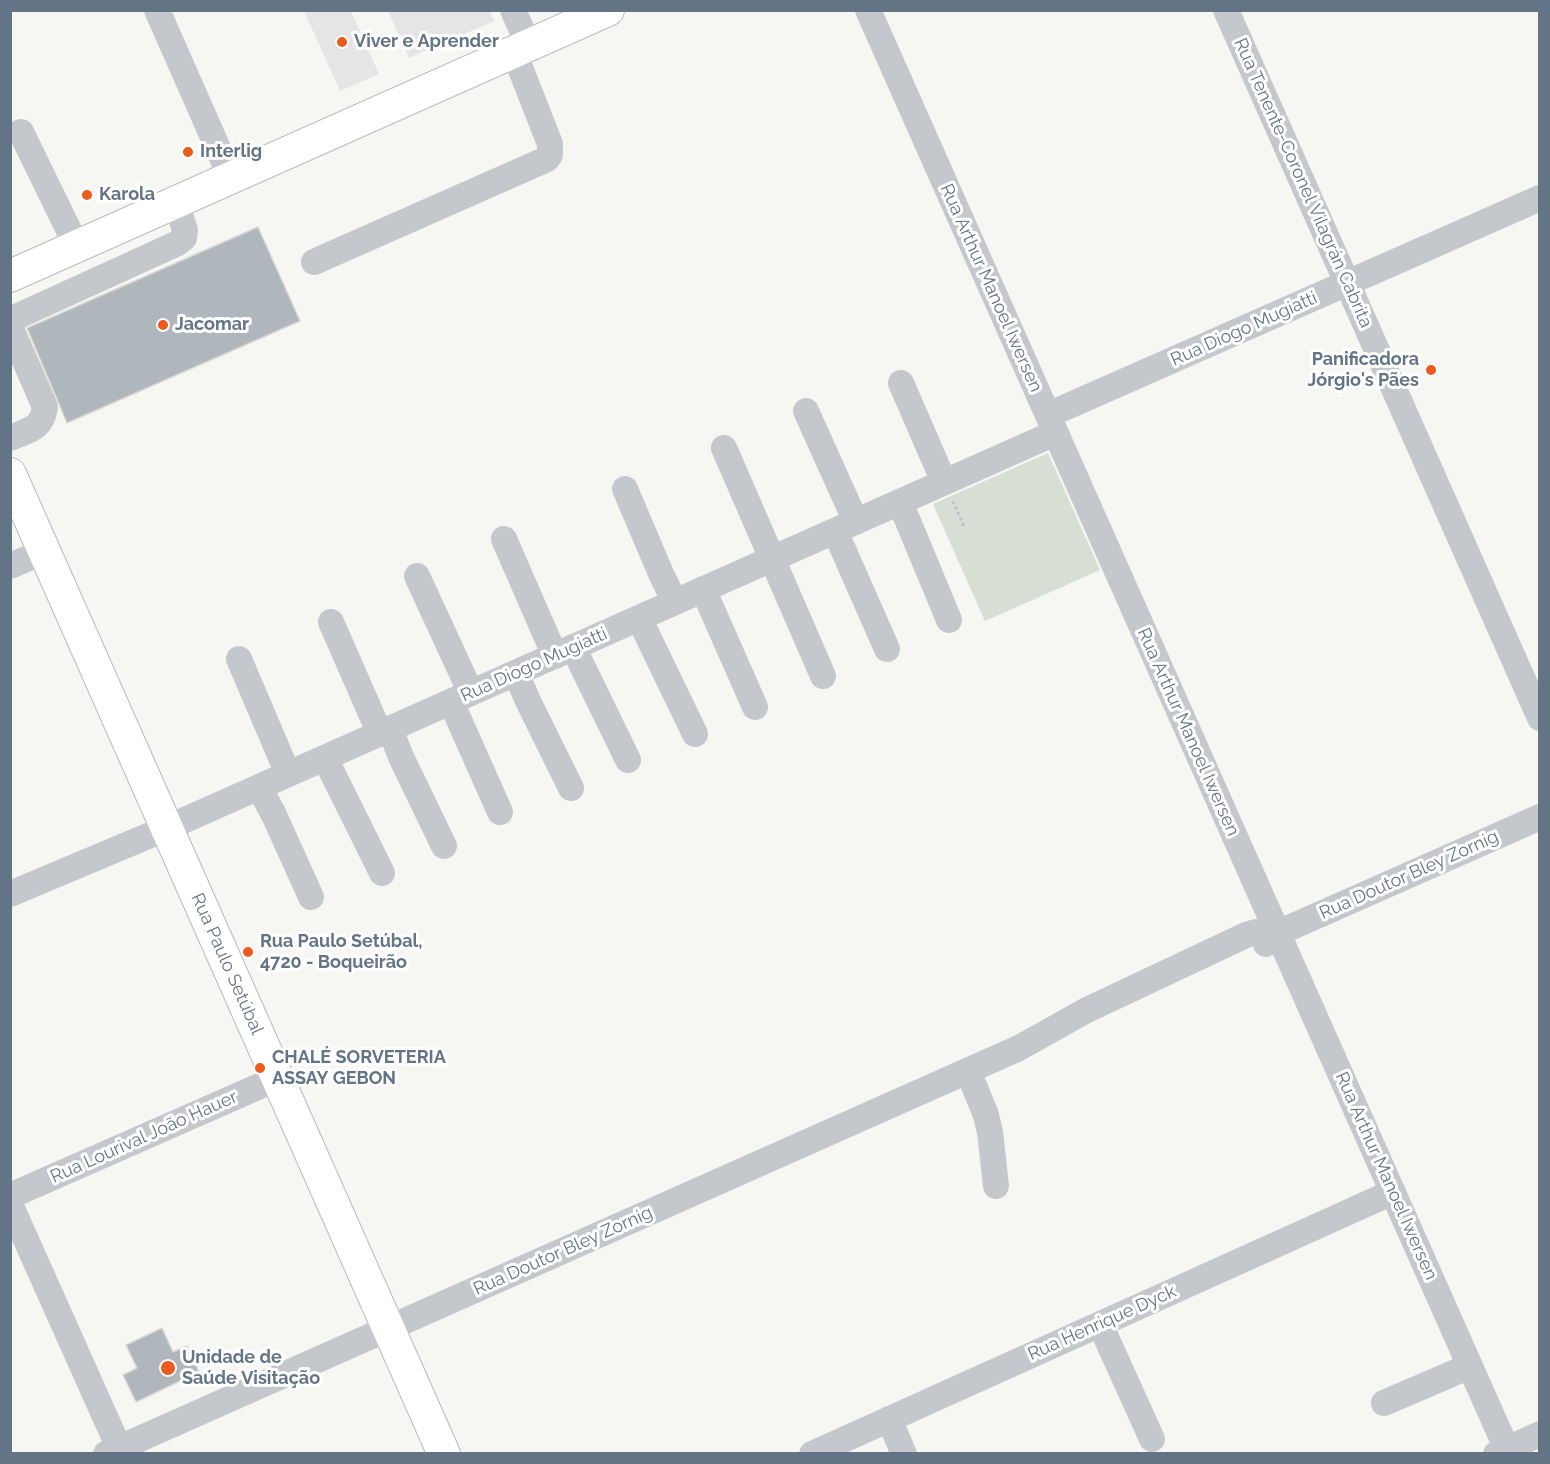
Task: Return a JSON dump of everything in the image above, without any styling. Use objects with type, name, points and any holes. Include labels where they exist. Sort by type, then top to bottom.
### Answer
[{"type":"main road","points":[[10,276],[522,49],[591,14]]},
{"type":"main road","name":"Rua Paulo Setúbal","points":[[10,474],[444,1454]]},
{"type":"street","points":[[157,10],[231,178]]},
{"type":"street","points":[[314,262],[548,159],[550,144],[513,10]]},
{"type":"street","name":"Rua Arthur Manoel Iwersen","points":[[868,10],[1470,1366],[1504,1452]]},
{"type":"street","name":"Rua Tenente-Coronel Vilagrán Cabrita","points":[[1226,10],[1539,718]]},
{"type":"street","points":[[21,132],[77,247]]},
{"type":"street","name":"Rua Diogo Mugiatti","points":[[10,894],[259,788],[944,482],[1052,424],[1347,283],[1539,198]]},
{"type":"street","points":[[10,438],[37,426],[44,419],[45,407],[12,332],[11,323],[18,316],[176,244],[184,238],[185,230],[176,203]]},
{"type":"street","points":[[901,383],[944,482]]},
{"type":"street","points":[[806,411],[887,649]]},
{"type":"street","points":[[724,448],[823,676]]},
{"type":"street","points":[[625,489],[675,602]]},
{"type":"street","points":[[900,502],[949,620]]},
{"type":"street","points":[[504,539],[564,652],[628,760]]},
{"type":"street","points":[[10,566],[45,551]]},
{"type":"street","points":[[417,576],[500,812]]},
{"type":"street","points":[[703,590],[755,707]]},
{"type":"street","points":[[639,618],[695,734]]},
{"type":"street","points":[[331,622],[444,846]]},
{"type":"street","points":[[239,659],[288,774]]},
{"type":"street","points":[[516,673],[571,788]]},
{"type":"street","points":[[325,758],[382,873]]},
{"type":"street","points":[[259,788],[274,815],[311,897]]},
{"type":"street","name":"Rua Doutor Bley Zornig","points":[[112,1451],[1019,1048],[1087,1010],[1246,935],[1256,932],[1278,933],[1539,817]]},
{"type":"street","points":[[968,1071],[986,1114],[996,1186]]},
{"type":"street","name":"Rua Lourival João Hauer","points":[[10,1196],[278,1078]]},
{"type":"street","name":"Rua Henrique Dyck","points":[[812,1454],[1393,1192]]},
{"type":"street","points":[[10,1204],[112,1451]]},
{"type":"street","points":[[1100,1324],[1152,1439]]},
{"type":"street","points":[[1383,1403],[1470,1366]]},
{"type":"street","points":[[889,1419],[904,1454]]},
{"type":"street","points":[[1504,1452],[1539,1434]]},
{"type":"path","points":[[944,482],[964,527]]},
{"type":"shaded area","name":"Viver e Aprender","points":[[304,11],[351,11],[379,74],[340,91]]},
{"type":"shaded area","name":"Viver e Aprender","points":[[388,11],[490,11],[494,21],[409,58]]},
{"type":"shaded area","points":[[1048,453],[1100,570],[985,621],[933,504]]},
{"type":"building","name":"Jacomar","points":[[258,227],[300,321],[67,423],[27,328]]},
{"type":"building","name":"Unidade de Saúde Visitação","points":[[162,1328],[173,1352],[187,1346],[199,1372],[136,1402],[123,1375],[137,1368],[126,1345]]},
{"type":"place","name":"Viver e Aprender","points":[[342,42]]},
{"type":"place","name":"Interlig","points":[[188,152]]},
{"type":"place","name":"Karola","points":[[87,195]]},
{"type":"place","name":"Jacomar","points":[[163,325]]},
{"type":"place","name":"Panificadora Jórgio's Pães","points":[[1431,370]]},
{"type":"place","name":"Rua Paulo Setúbal, 4720 - Boqueirão","points":[[248,952]]},
{"type":"place","name":"CHALÉ SORVETERIA ASSAY GEBON","points":[[260,1068]]},
{"type":"place","name":"Unidade de Saúde Visitação","points":[[168,1368]]}]
